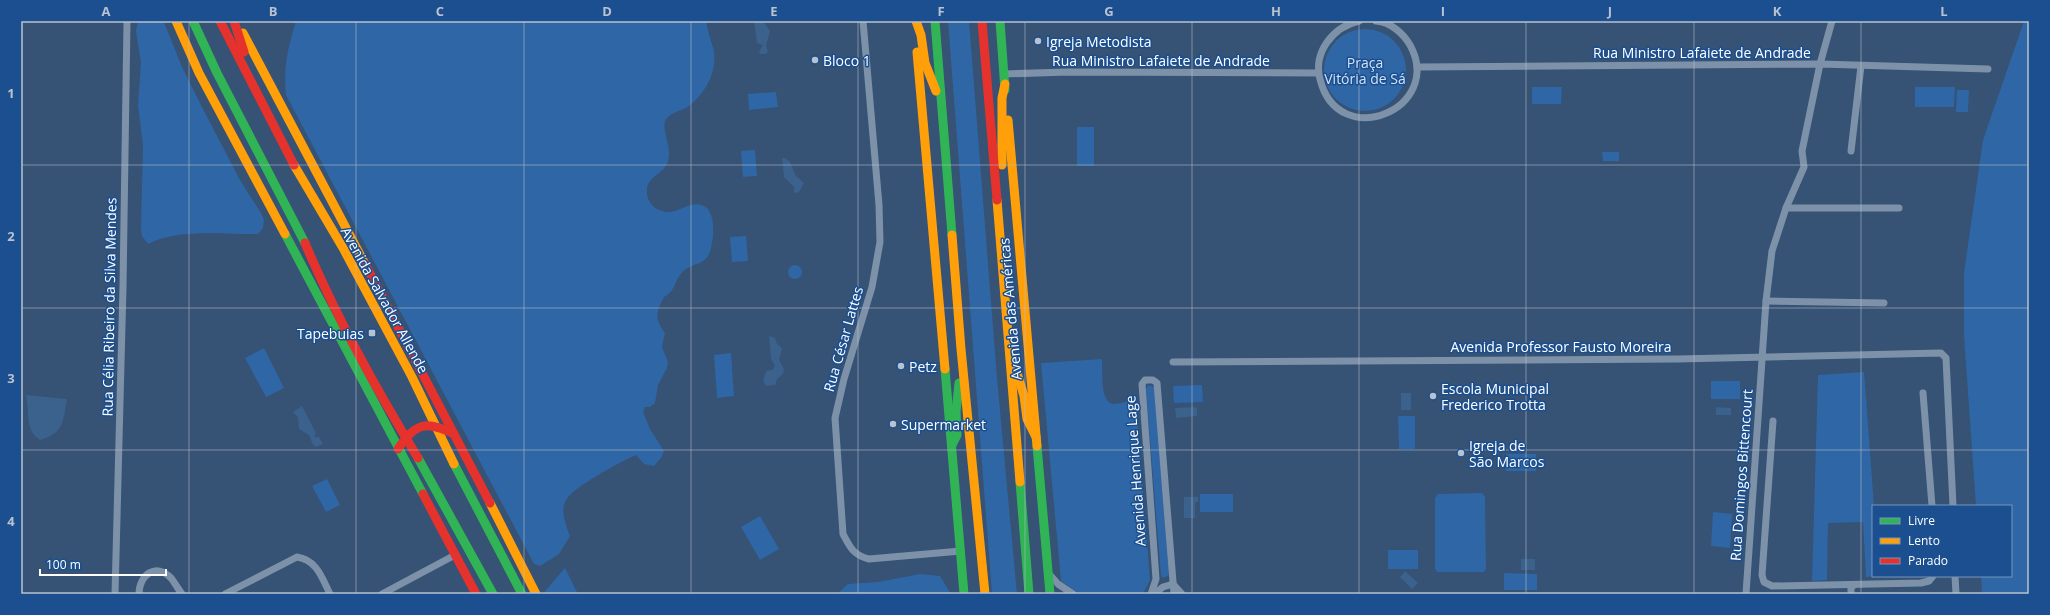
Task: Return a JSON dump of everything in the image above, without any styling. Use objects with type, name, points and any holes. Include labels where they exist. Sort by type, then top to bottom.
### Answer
[{"type":"main road","points":[[176,21],[199,73],[476,594]]},
{"type":"main road","points":[[186,21],[262,169],[272,176]]},
{"type":"main road","points":[[192,21],[217,73],[299,230],[327,292],[405,436],[425,468],[467,544],[493,594]]},
{"type":"main road","name":"Avenida Salvador Allende","points":[[220,21],[314,203],[362,282],[522,594]]},
{"type":"main road","points":[[235,21],[241,44],[265,97],[275,126]]},
{"type":"main road","name":"Avenida Salvador Allende","points":[[235,21],[454,434],[536,594]]},
{"type":"main road","points":[[915,21],[962,551],[964,594]]},
{"type":"main road","points":[[915,21],[921,35],[925,63],[944,116]]},
{"type":"main road","points":[[935,21],[962,349],[985,594]]},
{"type":"main road","name":"Avenida das Américas","points":[[982,21],[1029,594]]},
{"type":"main road","name":"Avenida das Américas","points":[[1000,21],[1050,594]]},
{"type":"main road","points":[[998,221],[1002,190],[1002,98],[1005,84]]},
{"type":"main road","points":[[1009,342],[1015,356],[1027,419],[1036,437]]},
{"type":"main road","points":[[952,445],[957,435],[956,412],[962,349]]},
{"type":"main road","points":[[398,449],[405,436],[419,426],[427,424],[454,434]]},
{"type":"main road","points":[[467,544],[469,554],[487,594]]},
{"type":"street","name":"Rua Célia Ribeiro da Silva Mendes","points":[[115,594],[123,287],[127,21]]},
{"type":"street","name":"Rua César Lattes","points":[[863,21],[878,197],[880,242],[872,286],[844,379],[835,418],[843,534],[851,551],[859,557],[869,559],[962,551]]},
{"type":"street","points":[[1359,21],[1350,23],[1336,31],[1326,43],[1320,58],[1318,73],[1322,90],[1332,104],[1346,114],[1362,119],[1379,118],[1394,111],[1407,99],[1414,84],[1417,67],[1414,52],[1406,38],[1394,28],[1376,21]]},
{"type":"street","name":"Rua Domingos Bittencourt","points":[[1746,594],[1766,301],[1772,251],[1786,208],[1804,167],[1802,151],[1820,64],[1832,21]]},
{"type":"street","name":"Rua Ministro Lafaiete de Andrade","points":[[1417,67],[1820,64],[1988,69]]},
{"type":"street","points":[[1851,151],[1861,66]]},
{"type":"street","name":"Rua Ministro Lafaiete de Andrade","points":[[1004,74],[1068,72],[1318,73]]},
{"type":"street","points":[[1786,208],[1899,208]]},
{"type":"street","points":[[1766,301],[1884,303]]},
{"type":"street","name":"Avenida Professor Fausto Moreira","points":[[1173,362],[1762,358],[1941,353],[1946,358],[1953,505]]},
{"type":"street","name":"Avenida Henrique Lage","points":[[1151,594],[1156,579],[1142,384],[1145,380],[1149,379],[1157,383],[1174,594]]},
{"type":"street","points":[[1923,393],[1932,505]]},
{"type":"street","points":[[1773,421],[1762,576],[1764,582],[1772,586],[1854,585],[1921,583],[1928,581],[1932,577]]},
{"type":"street","points":[[382,594],[454,554]]},
{"type":"street","points":[[225,594],[297,557],[309,561],[316,566],[330,594]]},
{"type":"street","points":[[139,594],[141,579],[145,575],[156,571],[160,571],[171,578],[182,594]]},
{"type":"street","points":[[1049,574],[1058,584],[1073,594]]},
{"type":"street","points":[[1955,577],[1956,594]]},
{"type":"street","points":[[1154,594],[1163,587],[1173,584],[1182,594]]},
{"type":"street","points":[[1851,594],[1851,587],[1854,585]]},
{"type":"green space","points":[[138,21],[164,22],[182,67],[203,109],[240,180],[261,213],[264,220],[263,228],[258,234],[187,234],[160,239],[148,244],[142,236],[143,146],[138,105],[141,63],[136,31]]},
{"type":"green space","points":[[296,21],[706,21],[713,47],[713,72],[706,87],[695,101],[686,108],[666,119],[665,128],[669,158],[665,167],[652,178],[647,189],[650,202],[653,206],[660,210],[670,212],[695,204],[704,206],[708,209],[713,221],[713,236],[709,254],[703,261],[681,273],[672,291],[664,297],[657,315],[661,328],[665,333],[662,347],[668,362],[667,368],[658,385],[655,403],[650,407],[645,407],[643,412],[650,429],[664,451],[661,458],[654,466],[644,464],[636,455],[598,475],[570,495],[564,504],[564,518],[570,536],[559,554],[540,566],[534,564],[286,95],[285,75],[287,57]]},
{"type":"green space","points":[[948,21],[969,21],[997,378],[1017,594],[992,594]]},
{"type":"green space","points":[[2024,21],[2029,21],[2029,594],[1982,594],[1981,577],[2012,577],[2012,505],[1976,505],[1964,336],[1964,273],[1983,140]]},
{"type":"green space","name":"Praça Vitória de Sá","points":[[1365,29],[1381,32],[1394,41],[1403,54],[1406,70],[1403,86],[1394,99],[1381,108],[1365,111],[1349,108],[1336,99],[1327,86],[1324,70],[1327,54],[1336,41],[1349,32]]},
{"type":"green space","points":[[1532,87],[1562,87],[1561,104],[1532,104]]},
{"type":"green space","points":[[1915,87],[1955,87],[1954,107],[1915,107]]},
{"type":"green space","points":[[1957,90],[1969,90],[1968,112],[1956,112]]},
{"type":"green space","points":[[776,92],[778,107],[749,110],[748,94]]},
{"type":"green space","points":[[1077,127],[1094,127],[1094,166],[1077,166]]},
{"type":"green space","points":[[755,150],[757,176],[743,177],[741,151]]},
{"type":"green space","points":[[1602,152],[1619,152],[1619,161],[1603,161]]},
{"type":"green space","points":[[746,236],[748,261],[732,262],[730,237]]},
{"type":"green space","points":[[795,265],[800,267],[802,272],[800,277],[795,279],[790,277],[788,272],[790,267]]},
{"type":"green space","points":[[264,348],[284,388],[266,397],[245,358]]},
{"type":"green space","points":[[731,353],[734,396],[717,398],[714,355]]},
{"type":"green space","points":[[1102,359],[1104,392],[1109,402],[1119,404],[1133,400],[1136,403],[1150,580],[1143,594],[1080,594],[1061,581],[1041,363]]},
{"type":"green space","points":[[1864,372],[1874,505],[1872,505],[1872,577],[1866,577],[1863,522],[1828,523],[1827,580],[1812,581],[1818,375]]},
{"type":"green space","points":[[1711,381],[1740,381],[1740,399],[1711,399]]},
{"type":"green space","points":[[1148,385],[1154,387],[1169,575],[1163,578],[1161,576],[1146,389]]},
{"type":"green space","points":[[1202,385],[1203,402],[1174,403],[1173,386]]},
{"type":"green space","points":[[1398,416],[1415,416],[1415,449],[1399,449]]},
{"type":"green space","points":[[1506,454],[1536,454],[1536,471],[1506,471]]},
{"type":"green space","points":[[327,479],[340,505],[326,512],[312,486]]},
{"type":"green space","points":[[1482,493],[1485,497],[1486,569],[1484,572],[1437,572],[1435,569],[1435,498],[1438,494]]},
{"type":"green space","points":[[1200,494],[1233,494],[1233,512],[1200,512]]},
{"type":"green space","points":[[1713,512],[1732,514],[1730,548],[1711,546]]},
{"type":"green space","points":[[760,516],[779,549],[760,560],[741,527]]},
{"type":"green space","points":[[1388,550],[1418,550],[1418,569],[1388,569]]},
{"type":"green space","points":[[565,568],[578,594],[547,594],[545,591]]},
{"type":"green space","points":[[1504,573],[1537,574],[1537,590],[1504,590]]},
{"type":"green space","points":[[920,574],[940,576],[951,594],[837,594],[848,584],[878,582]]},
{"type":"shaded area","points":[[754,21],[763,21],[770,31],[766,46],[768,51],[766,54],[760,54],[759,52],[763,45],[757,43]]},
{"type":"shaded area","points":[[782,158],[785,158],[790,162],[796,176],[804,183],[799,192],[794,193],[794,187],[784,177]]},
{"type":"shaded area","points":[[769,336],[775,338],[777,344],[782,348],[779,360],[784,369],[783,374],[777,379],[775,385],[766,386],[764,380],[766,371],[772,370],[775,366],[771,359]]},
{"type":"shaded area","points":[[1401,393],[1411,393],[1411,410],[1401,410]]},
{"type":"shaded area","points":[[26,395],[67,399],[61,426],[54,434],[40,440],[35,436],[28,420]]},
{"type":"shaded area","points":[[302,406],[316,433],[314,437],[319,437],[323,444],[316,447],[313,445],[309,435],[299,429],[298,417],[293,412]]},
{"type":"shaded area","points":[[1716,407],[1731,408],[1731,415],[1716,415]]},
{"type":"shaded area","points":[[1175,408],[1197,408],[1197,416],[1176,418]]},
{"type":"shaded area","points":[[1184,497],[1198,497],[1198,502],[1195,502],[1195,518],[1184,518]]},
{"type":"shaded area","points":[[1521,559],[1535,559],[1535,570],[1521,570]]},
{"type":"shaded area","points":[[1405,571],[1418,583],[1412,589],[1400,577]]},
{"type":"traffic: fast","points":[[193,21],[217,73],[305,243]]},
{"type":"traffic: fast","points":[[935,21],[952,235]]},
{"type":"traffic: fast","points":[[1000,21],[1005,90]]},
{"type":"traffic: fast","points":[[285,234],[423,494]]},
{"type":"traffic: fast","points":[[945,369],[964,594]]},
{"type":"traffic: fast","points":[[952,445],[957,435],[956,412],[959,383]]},
{"type":"traffic: fast","points":[[1037,446],[1050,594]]},
{"type":"traffic: fast","points":[[418,458],[493,594]]},
{"type":"traffic: fast","points":[[454,464],[522,594]]},
{"type":"traffic: fast","points":[[1020,482],[1029,594]]},
{"type":"traffic: slow","points":[[176,21],[199,73],[285,234]]},
{"type":"traffic: slow","points":[[916,21],[921,35],[925,63],[936,91]]},
{"type":"traffic: slow","points":[[243,33],[365,264]]},
{"type":"traffic: slow","points":[[917,52],[945,369]]},
{"type":"traffic: slow","points":[[1002,165],[1002,98],[1005,84]]},
{"type":"traffic: slow","points":[[1008,120],[1037,446]]},
{"type":"traffic: slow","points":[[294,165],[343,248],[412,377],[454,464]]},
{"type":"traffic: slow","points":[[997,200],[1020,482]]},
{"type":"traffic: slow","points":[[952,235],[961,349],[985,594]]},
{"type":"traffic: slow","points":[[1017,373],[1024,396],[1027,419],[1036,437]]},
{"type":"traffic: slow","points":[[490,503],[536,594]]},
{"type":"traffic: jam","points":[[220,21],[294,165]]},
{"type":"traffic: jam","points":[[234,21],[244,52]]},
{"type":"traffic: jam","points":[[982,21],[997,200]]},
{"type":"traffic: jam","points":[[305,243],[317,271],[357,352],[418,458]]},
{"type":"traffic: jam","points":[[365,264],[490,503]]},
{"type":"traffic: jam","points":[[398,449],[410,434],[422,426],[436,427],[454,434]]},
{"type":"traffic: jam","points":[[423,494],[476,594]]},
{"type":"place","name":"Igreja Metodista","points":[[1038,41]]},
{"type":"place","name":"Bloco 1","points":[[815,60]]},
{"type":"place","name":"Tapebuias","points":[[372,333]]},
{"type":"place","name":"Petz","points":[[901,366]]},
{"type":"place","name":"Escola Municipal Frederico Trotta","points":[[1433,396]]},
{"type":"place","name":"Supermarket","points":[[893,424]]},
{"type":"place","name":"Igreja de São Marcos","points":[[1461,453]]}]
